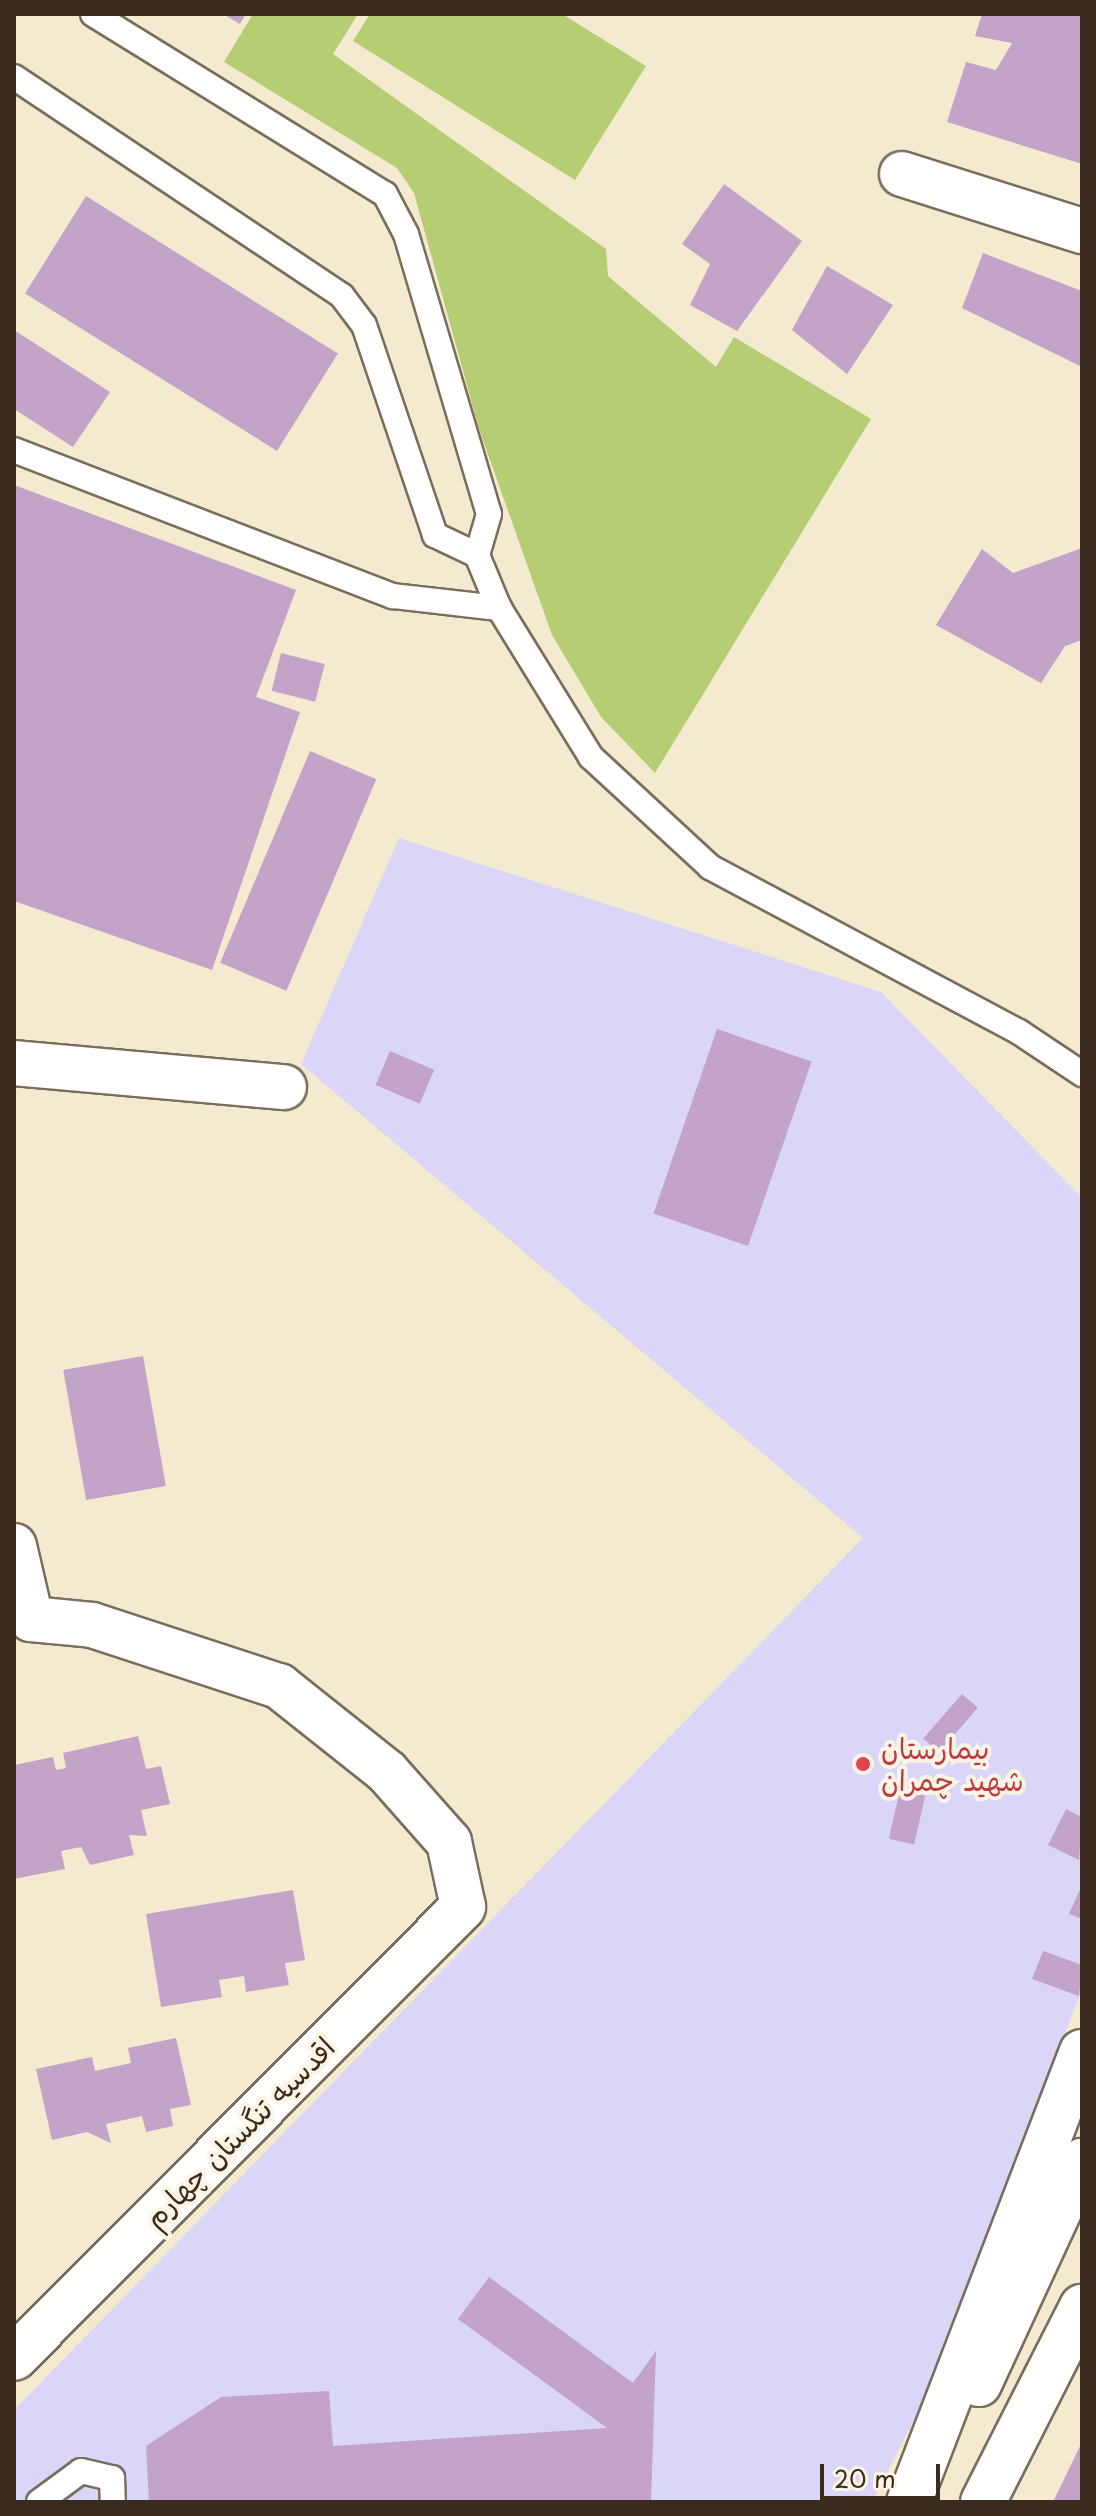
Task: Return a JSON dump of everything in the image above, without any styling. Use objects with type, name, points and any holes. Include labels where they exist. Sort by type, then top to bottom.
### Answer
[{"type":"main road","points":[[902,174],[1082,231]]},
{"type":"main road","points":[[14,1063],[284,1087]]},
{"type":"main road","name":"اقدسیه تنگستان چهارم","points":[[14,1546],[31,1619],[92,1625],[279,1686],[387,1772],[449,1842],[463,1907],[14,2358]]},
{"type":"main road","points":[[909,2502],[1082,2052]]},
{"type":"main road","points":[[924,2502],[1082,2161]]},
{"type":"main road","points":[[983,2502],[1082,2307]]},
{"type":"lane","points":[[93,14],[385,194],[406,234],[489,514],[477,555],[499,608],[591,757],[710,867],[1019,1032],[1082,1074]]},
{"type":"lane","points":[[14,77],[342,296],[364,325],[435,535],[477,555]]},
{"type":"lane","points":[[14,450],[393,596],[499,608]]},
{"type":"lane","points":[[39,2502],[81,2471],[112,2478],[113,2502]]},
{"type":"shaded area","name":"بیمارستان شهید چمران","points":[[399,838],[881,992],[1082,1198],[1082,1989],[933,2383],[872,2502],[14,2502],[14,2410],[863,1538],[301,1064]]},
{"type":"green space","points":[[253,14],[358,14],[333,54],[606,249],[608,276],[716,367],[734,337],[871,419],[655,773],[601,717],[552,635],[479,429],[414,193],[397,168],[224,62]]},
{"type":"green space","points":[[370,14],[562,14],[646,66],[575,180],[353,41]]},
{"type":"building","points":[[223,14],[246,14],[240,24]]},
{"type":"building","points":[[982,14],[1082,14],[1082,164],[947,122],[966,62],[996,70],[1012,43],[975,36]]},
{"type":"building","points":[[724,184],[802,241],[737,331],[690,305],[710,264],[682,244]]},
{"type":"building","points":[[86,196],[338,353],[277,451],[25,294]]},
{"type":"building","points":[[983,253],[1082,291],[1082,367],[962,308]]},
{"type":"building","points":[[827,266],[893,305],[847,374],[792,330]]},
{"type":"building","points":[[14,330],[110,392],[73,447],[14,409]]},
{"type":"building","points":[[14,485],[296,590],[256,697],[300,712],[212,970],[14,901]]},
{"type":"building","points":[[1082,548],[1082,640],[1065,646],[1041,683],[936,625],[982,549],[1013,573]]},
{"type":"building","points":[[281,653],[325,664],[315,702],[272,691]]},
{"type":"building","points":[[310,751],[376,779],[286,991],[220,963]]},
{"type":"building","points":[[717,1029],[812,1062],[748,1246],[654,1213]]},
{"type":"building","points":[[390,1051],[434,1070],[420,1104],[376,1085]]},
{"type":"building","points":[[143,1356],[166,1486],[86,1500],[63,1370]]},
{"type":"building","points":[[962,1694],[978,1708],[939,1752],[923,1739]]},
{"type":"building","points":[[138,1736],[146,1769],[161,1766],[170,1804],[141,1810],[147,1836],[129,1835],[134,1855],[90,1865],[81,1847],[61,1851],[65,1869],[14,1879],[14,1765],[53,1757],[56,1770],[66,1768],[63,1753]]},
{"type":"building","points":[[900,1790],[925,1796],[914,1845],[889,1839]]},
{"type":"building","points":[[1066,1809],[1082,1817],[1079,1860],[1048,1845]]},
{"type":"building","points":[[1082,1885],[1082,1919],[1069,1914]]},
{"type":"building","points":[[293,1890],[305,1960],[285,1963],[289,1985],[246,1992],[244,1976],[219,1980],[222,1997],[161,2007],[146,1914]]},
{"type":"building","points":[[1043,1951],[1082,1965],[1079,1996],[1032,1979]]},
{"type":"building","points":[[176,2038],[191,2105],[170,2109],[173,2126],[146,2132],[142,2116],[106,2124],[111,2143],[87,2132],[52,2140],[36,2069],[92,2057],[95,2071],[131,2063],[128,2048]]},
{"type":"building","points":[[489,2277],[633,2383],[656,2351],[651,2502],[149,2502],[146,2446],[221,2397],[329,2391],[333,2446],[607,2428],[458,2319]]},
{"type":"building","points":[[1082,2442],[1082,2502],[1053,2502]]},
{"type":"place","name":"بیمارستان شهید چمران","points":[[863,1764]]}]
